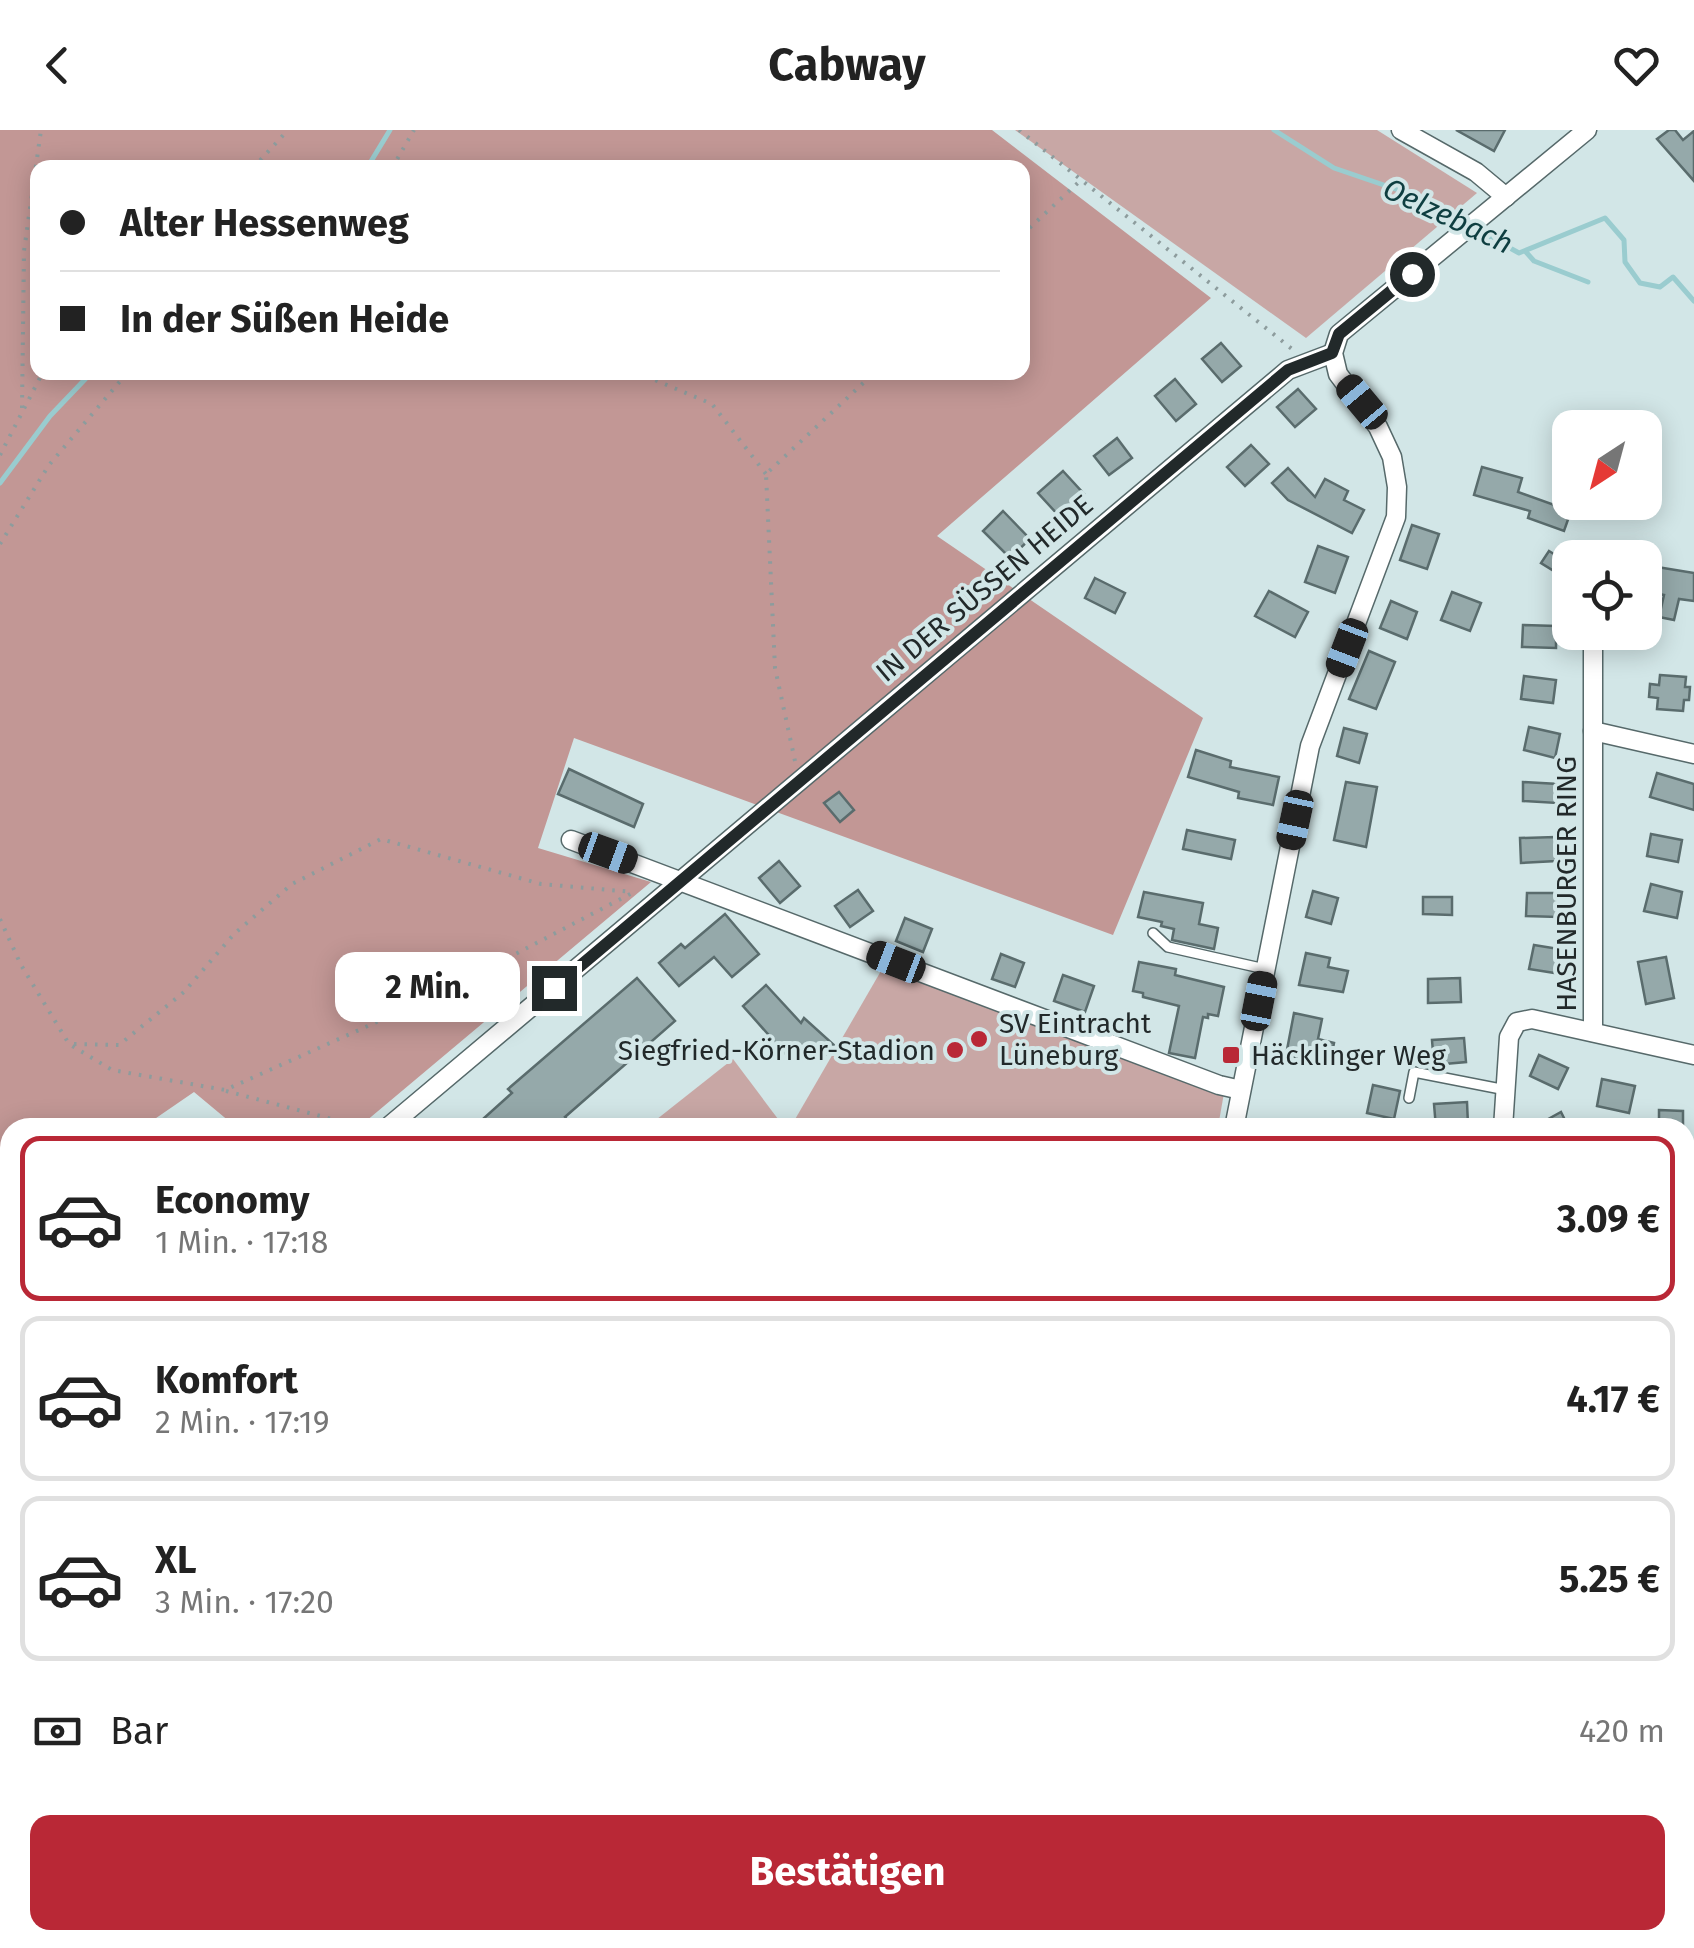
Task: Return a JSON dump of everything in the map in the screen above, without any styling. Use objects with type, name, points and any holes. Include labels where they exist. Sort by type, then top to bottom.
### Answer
[{"type":"street","points":[[1400,130],[1476,172],[1506,197]]},
{"type":"street","points":[[1236,1118],[1310,746],[1396,517],[1397,487],[1392,458],[1378,426],[1338,374],[1332,353],[1339,334],[1587,130]]},
{"type":"street","name":"IN DER SÜSSEN HEIDE","points":[[400,1118],[1288,370],[1332,353]]},
{"type":"street","name":"HASENBURGER RING","points":[[1504,1118],[1509,1037],[1518,1022],[1532,1019],[1593,1032],[1593,650]]},
{"type":"street","name":"HASENBURGER RING","points":[[1593,732],[1694,754]]},
{"type":"street","points":[[571,840],[1218,1086],[1241,1090]]},
{"type":"street","points":[[1593,1032],[1694,1055]]},
{"type":"lane","points":[[1152,932],[1168,948],[1265,969]]},
{"type":"lane","points":[[1409,1098],[1414,1072],[1506,1090]]},
{"type":"path","points":[[37,160],[41,130]]},
{"type":"path","points":[[260,160],[288,130]]},
{"type":"path","points":[[397,160],[414,130]]},
{"type":"path","points":[[1018,130],[1306,361]]},
{"type":"path","points":[[1030,228],[1081,180]]},
{"type":"path","points":[[22,408],[24,251],[30,208]]},
{"type":"path","points":[[0,455],[38,380]]},
{"type":"path","points":[[0,544],[49,465],[121,380]]},
{"type":"path","points":[[655,380],[712,404],[766,474],[775,668],[799,780]]},
{"type":"path","points":[[766,474],[866,380]]},
{"type":"path","points":[[69,1044],[119,1045],[184,992],[234,934],[292,884],[381,839],[541,884],[664,894]]},
{"type":"path","points":[[225,1090],[437,995],[634,892]]},
{"type":"path","points":[[0,919],[21,965],[69,1044],[112,1070],[225,1090],[329,1118]]},
{"type":"shaded area","points":[[0,130],[992,130],[1211,298],[937,536],[1203,718],[1113,935],[574,738],[538,848],[651,882],[370,1118],[225,1118],[194,1092],[156,1118],[0,1118]]},
{"type":"shaded area","points":[[1015,130],[1377,130],[1477,193],[1306,338]]},
{"type":"shaded area","name":"SV Eintracht Lüneburg","points":[[885,964],[1224,1093],[1220,1118],[796,1118]]},
{"type":"shaded area","points":[[733,1059],[777,1118],[658,1118]]},
{"type":"building","points":[[1456,130],[1505,130],[1494,151]]},
{"type":"building","points":[[1675,130],[1683,140],[1694,131],[1694,181],[1657,139]]},
{"type":"building","points":[[1221,343],[1241,366],[1222,382],[1202,359]]},
{"type":"building","points":[[1175,379],[1196,404],[1176,421],[1155,396]]},
{"type":"building","points":[[1298,389],[1316,409],[1295,427],[1277,407]]},
{"type":"building","points":[[1117,438],[1132,458],[1109,475],[1094,456]]},
{"type":"building","points":[[1251,445],[1269,464],[1245,486],[1227,467]]},
{"type":"building","points":[[1482,467],[1522,478],[1518,492],[1552,504],[1552,520],[1568,520],[1564,531],[1528,518],[1530,511],[1474,495]]},
{"type":"building","points":[[1288,468],[1315,497],[1325,479],[1348,491],[1344,500],[1364,510],[1352,533],[1288,500],[1272,483]]},
{"type":"building","points":[[1063,471],[1084,494],[1059,516],[1038,493]]},
{"type":"building","points":[[1003,511],[1030,539],[1010,558],[983,531]]},
{"type":"building","points":[[1412,525],[1439,534],[1427,569],[1400,560]]},
{"type":"building","points":[[1318,546],[1348,557],[1335,593],[1305,582]]},
{"type":"building","points":[[1549,551],[1552,553],[1552,570],[1541,563]]},
{"type":"building","points":[[1662,568],[1694,573],[1694,601],[1679,599],[1674,620],[1662,618]]},
{"type":"building","points":[[1095,578],[1125,593],[1115,613],[1085,598]]},
{"type":"building","points":[[1269,591],[1308,612],[1295,637],[1255,616]]},
{"type":"building","points":[[1452,592],[1481,603],[1470,631],[1441,620]]},
{"type":"building","points":[[1391,601],[1417,612],[1407,639],[1380,628]]},
{"type":"building","points":[[1523,625],[1552,626],[1552,648],[1522,647]]},
{"type":"building","points":[[1369,651],[1395,662],[1376,709],[1349,699]]},
{"type":"building","points":[[1660,675],[1686,677],[1689,700],[1684,700],[1683,711],[1657,709],[1658,698],[1649,697],[1650,684],[1659,685]]},
{"type":"building","points":[[1524,676],[1556,680],[1553,703],[1521,699]]},
{"type":"building","points":[[1529,727],[1560,734],[1555,758],[1524,750]]},
{"type":"building","points":[[1344,728],[1367,734],[1359,763],[1337,756]]},
{"type":"building","points":[[1196,750],[1231,761],[1230,767],[1279,777],[1273,805],[1238,798],[1239,792],[1188,777]]},
{"type":"building","points":[[569,769],[643,804],[634,827],[558,794]]},
{"type":"building","points":[[1657,773],[1694,784],[1694,810],[1650,797]]},
{"type":"building","points":[[1346,782],[1377,787],[1366,847],[1334,840]]},
{"type":"building","points":[[1523,782],[1558,784],[1557,803],[1523,801]]},
{"type":"building","points":[[839,792],[854,810],[840,822],[824,803]]},
{"type":"building","points":[[1187,830],[1235,840],[1231,859],[1183,849]]},
{"type":"building","points":[[1651,834],[1682,840],[1678,862],[1647,856]]},
{"type":"building","points":[[1555,837],[1556,861],[1521,863],[1520,838]]},
{"type":"building","points":[[779,861],[800,886],[780,903],[759,878]]},
{"type":"building","points":[[1651,884],[1682,892],[1677,918],[1644,911]]},
{"type":"building","points":[[858,890],[873,911],[850,927],[835,906]]},
{"type":"building","points":[[1313,891],[1338,898],[1331,924],[1306,917]]},
{"type":"building","points":[[1144,892],[1203,903],[1199,924],[1218,928],[1214,949],[1172,940],[1174,929],[1138,917]]},
{"type":"building","points":[[1527,893],[1558,893],[1558,917],[1526,916]]},
{"type":"building","points":[[1423,897],[1452,897],[1452,915],[1423,914]]},
{"type":"building","points":[[725,914],[759,954],[732,977],[714,957],[679,986],[659,963],[681,944],[685,948]]},
{"type":"building","points":[[905,918],[932,929],[923,952],[896,941]]},
{"type":"building","points":[[1534,945],[1565,950],[1561,974],[1529,969]]},
{"type":"building","points":[[1306,953],[1330,958],[1328,967],[1348,971],[1343,992],[1299,985]]},
{"type":"building","points":[[1001,954],[1024,963],[1015,987],[992,979]]},
{"type":"building","points":[[1666,957],[1674,998],[1646,1004],[1638,962]]},
{"type":"building","points":[[1139,962],[1176,969],[1175,975],[1224,987],[1218,1016],[1203,1017],[1195,1058],[1169,1053],[1179,1006],[1133,991]]},
{"type":"building","points":[[1063,975],[1094,986],[1085,1012],[1054,1001]]},
{"type":"building","points":[[637,978],[675,1021],[566,1118],[484,1118],[512,1093],[508,1089]]},
{"type":"building","points":[[1460,978],[1461,1002],[1428,1003],[1428,979]]},
{"type":"building","points":[[766,985],[801,1023],[804,1018],[834,1045],[820,1061],[801,1045],[789,1058],[743,1006]]},
{"type":"building","points":[[1294,1013],[1322,1019],[1318,1039],[1334,1043],[1330,1064],[1286,1055]]},
{"type":"building","points":[[1464,1038],[1466,1062],[1434,1065],[1432,1040]]},
{"type":"building","points":[[1539,1055],[1568,1068],[1558,1089],[1530,1076]]},
{"type":"building","points":[[1602,1079],[1635,1086],[1629,1113],[1597,1106]]},
{"type":"building","points":[[1373,1085],[1400,1091],[1394,1118],[1367,1113]]},
{"type":"building","points":[[1467,1102],[1468,1118],[1435,1118],[1434,1104]]},
{"type":"building","points":[[1659,1110],[1683,1111],[1683,1118],[1659,1118]]},
{"type":"waterway","points":[[372,160],[390,130]]},
{"type":"waterway","name":"Oelzebach","points":[[1274,130],[1334,168],[1416,196],[1519,253],[1605,218],[1624,240],[1625,262],[1640,283],[1660,287],[1673,277],[1694,301]]},
{"type":"waterway","points":[[1526,252],[1534,261],[1588,282]]},
{"type":"waterway","points":[[0,483],[50,416],[84,380]]},
{"type":"place","name":"SV Eintracht Lüneburg","points":[[979,1039]]},
{"type":"place","name":"Siegfried-Körner-Stadion","points":[[955,1050]]},
{"type":"place","name":"Häcklinger Weg","points":[[1231,1055]]},
{"type":"route","points":[[554,988],[1288,370],[1332,353],[1339,334],[1412,274]]}]
